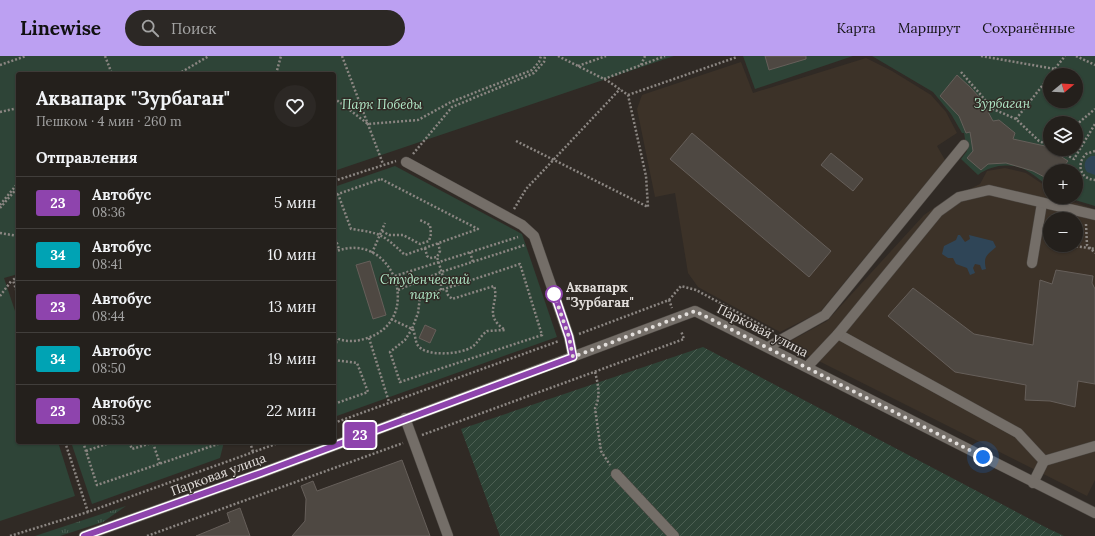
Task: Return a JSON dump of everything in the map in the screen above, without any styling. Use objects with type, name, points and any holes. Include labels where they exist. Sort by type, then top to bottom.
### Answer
[{"type":"street","points":[[768,347],[826,315],[964,145]]},
{"type":"street","points":[[406,162],[522,225],[534,236],[569,337],[573,357]]},
{"type":"street","points":[[807,367],[838,334],[938,212],[959,197],[989,190],[1091,214]]},
{"type":"street","points":[[1032,263],[1042,203]]},
{"type":"street","name":"Парковая улица","points":[[84,536],[261,473],[695,311],[1095,513]]},
{"type":"street","points":[[838,334],[1018,433],[1044,461]]},
{"type":"street","points":[[405,418],[448,536]]},
{"type":"street","points":[[1033,482],[1044,461],[1095,446]]},
{"type":"street","points":[[616,474],[674,536]]},
{"type":"path","points":[[0,65],[26,56]]},
{"type":"path","points":[[105,56],[111,72]]},
{"type":"path","points":[[181,72],[209,56]]},
{"type":"path","points":[[277,72],[281,56]]},
{"type":"path","points":[[342,56],[383,164]]},
{"type":"path","points":[[336,100],[368,124],[418,120],[451,102],[532,70],[539,62],[541,56]]},
{"type":"path","points":[[336,180],[396,160],[406,162],[452,107],[534,73],[544,62],[545,56]]},
{"type":"path","points":[[516,141],[648,207],[646,176],[628,95],[603,79],[558,56]]},
{"type":"path","points":[[577,66],[606,56]]},
{"type":"path","points":[[640,65],[645,56]]},
{"type":"path","points":[[603,79],[665,56]]},
{"type":"path","points":[[981,56],[1049,68]]},
{"type":"path","points":[[1056,68],[1065,56]]},
{"type":"path","points":[[1076,56],[1095,65]]},
{"type":"path","points":[[628,95],[737,57]]},
{"type":"path","points":[[961,72],[993,110],[1016,119],[1039,141],[1043,143]]},
{"type":"path","points":[[1016,119],[1043,84]]},
{"type":"path","points":[[509,218],[526,189],[620,89]]},
{"type":"path","points":[[0,112],[16,108]]},
{"type":"path","points":[[1083,119],[1095,109]]},
{"type":"path","points":[[1074,159],[1095,124]]},
{"type":"path","points":[[1095,151],[1086,154],[1081,161],[1081,170],[1083,174],[1091,180],[1095,180]]},
{"type":"path","points":[[1068,156],[1081,161]]},
{"type":"path","points":[[381,179],[478,230],[405,255],[381,235],[376,232],[351,229],[338,194],[381,179]]},
{"type":"path","points":[[0,205],[16,185]]},
{"type":"path","points":[[0,208],[16,189]]},
{"type":"path","points":[[1091,214],[1085,235],[1087,245],[1093,249],[1095,253]]},
{"type":"path","points":[[382,231],[389,235],[403,235],[420,244],[429,241],[431,234],[430,225],[420,220]]},
{"type":"path","points":[[372,253],[381,235],[384,223]]},
{"type":"path","points":[[0,233],[16,236]]},
{"type":"path","points":[[395,276],[525,235]]},
{"type":"path","points":[[336,240],[340,250]]},
{"type":"path","points":[[438,244],[440,252],[437,257],[441,272],[444,280],[447,281],[452,287]]},
{"type":"path","points":[[398,290],[441,272],[528,244]]},
{"type":"path","points":[[1083,247],[1093,249]]},
{"type":"path","points":[[425,248],[427,256],[430,258],[437,257]]},
{"type":"path","points":[[336,251],[362,249],[381,258],[395,276],[398,290],[396,310],[391,319],[378,333],[369,338],[348,341],[336,338]]},
{"type":"path","points":[[470,252],[473,262]]},
{"type":"path","points":[[520,264],[542,335],[400,382],[390,352],[405,340],[412,329],[418,313],[420,298],[446,289],[520,264]]},
{"type":"path","points":[[0,296],[16,278]]},
{"type":"path","points":[[13,280],[16,290]]},
{"type":"path","points":[[441,290],[441,284],[444,280]]},
{"type":"path","points":[[391,319],[412,329],[417,345],[425,350],[450,354],[463,351],[473,346],[486,331],[505,330],[499,326],[493,317],[494,286],[452,299],[448,295],[446,289]]},
{"type":"path","points":[[336,421],[669,300],[682,286],[696,290],[785,338]]},
{"type":"path","points":[[669,300],[674,311]]},
{"type":"path","points":[[369,338],[389,402]]},
{"type":"path","points":[[336,360],[357,363],[368,392],[336,403]]},
{"type":"path","points":[[595,372],[599,390],[598,402],[595,408],[601,451],[616,474]]},
{"type":"path","points":[[66,444],[88,512]]},
{"type":"path","points":[[84,444],[97,485],[218,444]]},
{"type":"path","points":[[86,451],[106,444]]},
{"type":"path","points":[[130,444],[132,449],[148,444]]},
{"type":"path","points":[[155,444],[160,464]]},
{"type":"path","points":[[251,444],[253,452]]},
{"type":"path","points":[[10,536],[88,512],[275,444]]},
{"type":"shaded area","points":[[866,58],[892,71],[931,95],[946,112],[957,133],[937,146],[945,160],[820,312],[780,332],[698,287],[688,273],[675,193],[655,197],[637,109],[642,95],[741,62],[753,93]]},
{"type":"shaded area","points":[[1005,168],[1026,173],[1043,184],[1043,204],[1079,204],[1095,209],[1095,480],[1087,496],[785,344],[827,321],[924,215],[941,203],[980,184],[987,171]]},
{"type":"green space","name":"Парк Победы","points":[[0,56],[674,56],[336,170],[336,72],[16,72],[16,275],[4,278],[16,314],[16,444],[59,444],[75,496],[0,521]]},
{"type":"green space","points":[[743,56],[853,56],[755,89]]},
{"type":"green space","name":"Зурбаган","points":[[872,56],[1095,56],[1095,206],[1083,202],[1083,164],[1043,164],[1043,182],[1023,169],[1010,166],[990,168],[978,175],[961,159],[967,151],[964,133],[962,133],[951,114],[933,92]]},
{"type":"green space","name":"Студенческий парк","points":[[395,166],[522,234],[557,337],[336,416],[336,186]]},
{"type":"green space","points":[[703,347],[1064,536],[500,536],[461,429]]},
{"type":"green space","points":[[72,444],[224,444],[220,458],[92,504]]},
{"type":"green space","points":[[126,506],[103,522],[60,536],[35,536]]},
{"type":"water","points":[[1091,156],[1095,156],[1095,175],[1087,172],[1085,168],[1086,161]]},
{"type":"water","points":[[958,235],[960,235],[965,242],[970,239],[969,235],[993,241],[996,247],[985,258],[986,269],[982,270],[980,265],[975,264],[973,268],[975,273],[970,275],[967,268],[956,264],[953,258],[948,258],[942,254],[944,246],[956,240]]},
{"type":"building","points":[[765,56],[806,56],[806,59],[769,70]]},
{"type":"building","points":[[957,75],[981,99],[993,121],[999,120],[1015,133],[1013,139],[1043,146],[1043,156],[1060,156],[1068,161],[1066,164],[1043,164],[1043,176],[1033,171],[1006,163],[988,164],[981,170],[967,158],[973,151],[970,132],[966,133],[959,116],[940,96]]},
{"type":"building","points":[[692,133],[831,251],[809,277],[670,159]]},
{"type":"building","points":[[831,153],[863,179],[853,191],[821,165]]},
{"type":"building","points":[[370,261],[386,315],[373,319],[356,265]]},
{"type":"building","points":[[1056,270],[1093,276],[1092,283],[1095,289],[1095,384],[1078,381],[1075,407],[1050,401],[1025,400],[1026,385],[955,372],[888,316],[913,288],[974,334],[1033,345],[1040,280],[1052,284]]},
{"type":"building","points":[[425,325],[436,330],[430,343],[419,338]]},
{"type":"building","points":[[402,460],[430,536],[292,536],[305,521],[306,499],[301,486],[313,481],[317,491]]},
{"type":"building","points":[[240,508],[250,536],[196,536],[230,522],[227,513]]},
{"type":"bus line","name":"23","points":[[84,536],[261,473],[472,393],[573,357],[569,337],[554,293]]},
{"type":"place","name":"Аквапарк \"Зурбаган\"","points":[[554,294]]},
{"type":"route","points":[[554,294],[569,337],[573,357],[695,311],[983,457]]}]
